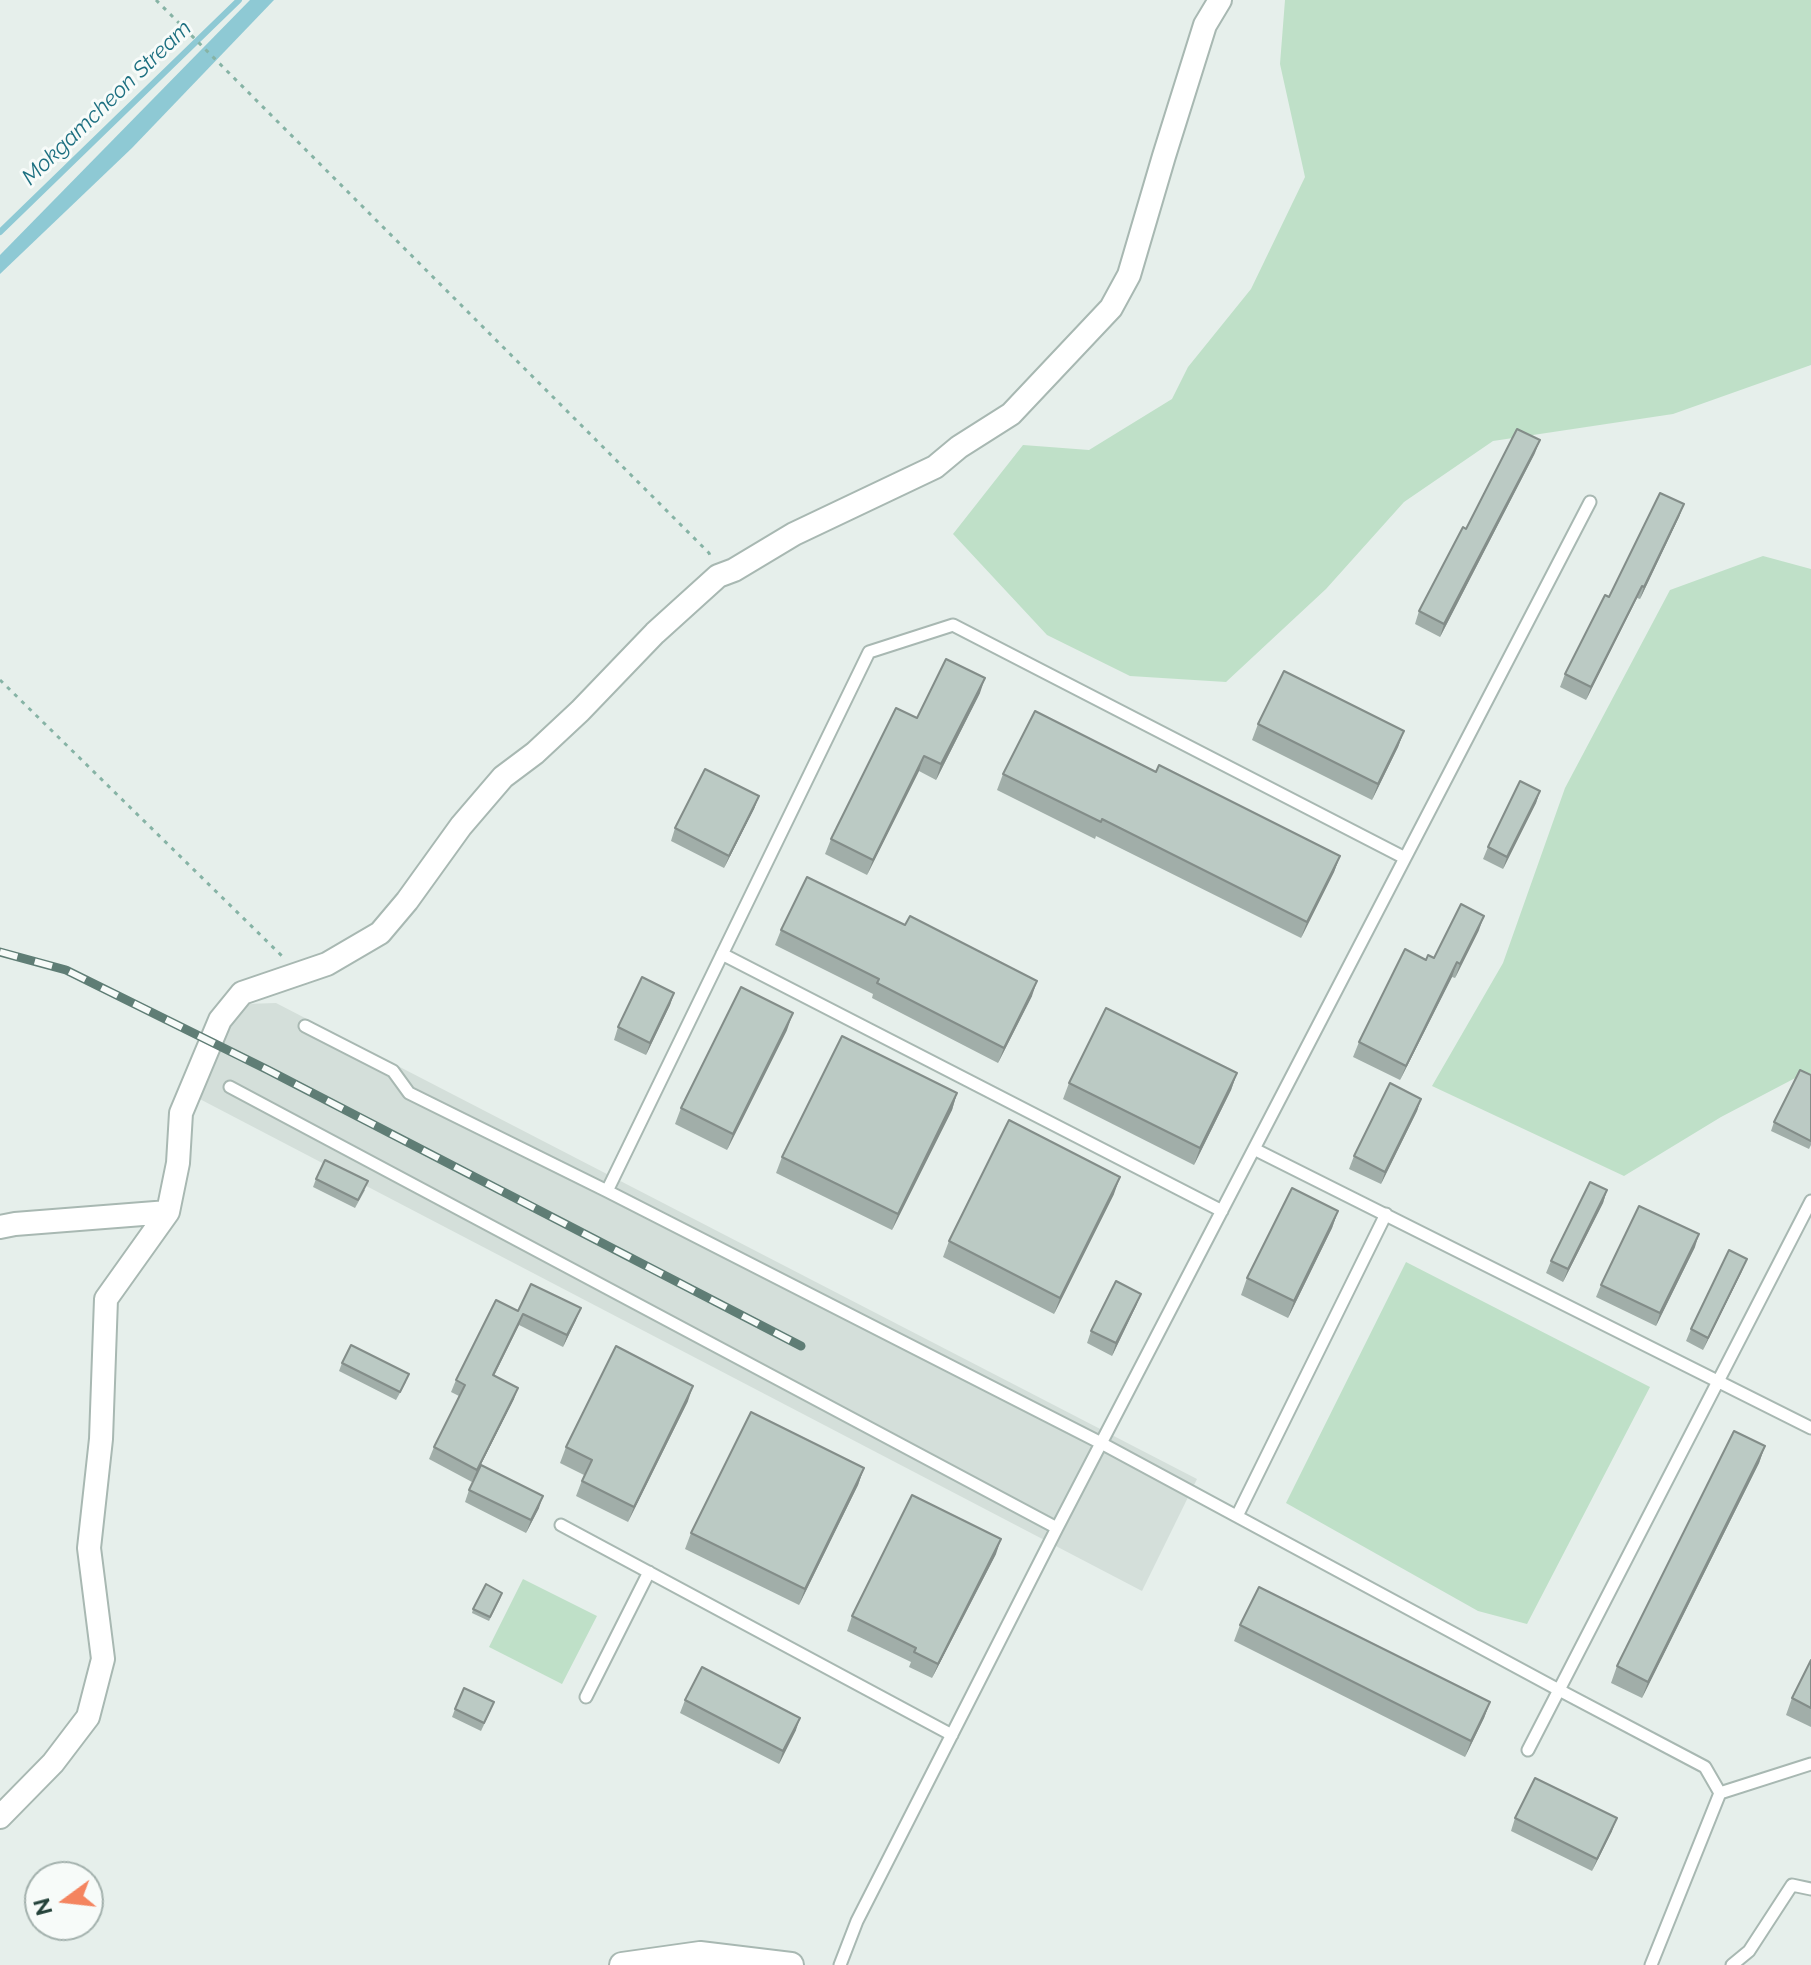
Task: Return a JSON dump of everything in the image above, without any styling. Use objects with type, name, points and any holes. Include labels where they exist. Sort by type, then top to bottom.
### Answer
[{"type":"street","points":[[0,1817],[53,1763],[88,1717],[103,1659],[89,1548],[101,1439],[106,1299],[168,1212],[178,1163],[181,1113],[220,1020],[242,993],[327,964],[380,933],[461,826],[503,777],[569,722],[655,633],[718,576],[734,570],[794,534],[935,467],[959,447],[1011,414],[1111,308],[1129,275],[1205,25],[1220,0]]},
{"type":"street","points":[[0,1227],[168,1212]]},
{"type":"street","points":[[622,1965],[700,1954],[791,1965]]},
{"type":"lane","points":[[840,1965],[857,1921],[1057,1528],[1590,502]]},
{"type":"lane","points":[[607,1191],[869,652],[953,625],[1405,858]]},
{"type":"lane","points":[[722,954],[1222,1211]]},
{"type":"lane","points":[[305,1026],[393,1071],[409,1093],[1101,1443],[1705,1767],[1720,1793]]},
{"type":"lane","points":[[230,1087],[1057,1528]]},
{"type":"lane","points":[[1254,1149],[1811,1428]]},
{"type":"lane","points":[[1528,1750],[1811,1201]]},
{"type":"lane","points":[[1237,1516],[1386,1214]]},
{"type":"lane","points":[[561,1525],[952,1735]]},
{"type":"lane","points":[[586,1697],[649,1572]]},
{"type":"lane","points":[[1720,1793],[1811,1764]]},
{"type":"lane","points":[[1651,1965],[1720,1793]]},
{"type":"lane","points":[[1732,1965],[1749,1951],[1792,1885],[1811,1889]]},
{"type":"path","points":[[156,0],[709,553],[718,576]]},
{"type":"path","points":[[0,680],[300,974]]},
{"type":"shaded area","points":[[276,1003],[1197,1479],[1142,1591],[194,1096],[224,1023],[245,1004]]},
{"type":"green space","points":[[1285,0],[1811,0],[1811,365],[1673,414],[1493,441],[1404,502],[1326,589],[1226,682],[1130,676],[1047,635],[953,534],[1023,445],[1089,450],[1172,399],[1188,367],[1251,289],[1305,177],[1280,64]]},
{"type":"green space","points":[[1763,556],[1811,569],[1811,1079],[1801,1075],[1721,1117],[1624,1176],[1432,1086],[1503,963],[1565,788],[1670,590]]},
{"type":"green space","points":[[1406,1262],[1650,1387],[1527,1624],[1478,1611],[1286,1503]]},
{"type":"green space","points":[[523,1579],[597,1616],[562,1684],[489,1647]]},
{"type":"water","points":[[250,0],[274,0],[132,148],[0,274],[0,255]]},
{"type":"building","points":[[1517,429],[1540,440],[1444,624],[1419,611],[1463,527],[1466,529]]},
{"type":"building","points":[[1660,493],[1684,504],[1591,687],[1565,674],[1605,595],[1609,597]]},
{"type":"building","points":[[946,659],[985,678],[941,764],[924,756],[873,860],[831,839],[896,708],[917,718]]},
{"type":"building","points":[[1284,671],[1404,731],[1378,784],[1258,724]]},
{"type":"building","points":[[1035,711],[1156,772],[1159,765],[1340,856],[1307,922],[1102,819],[1101,822],[1003,774]]},
{"type":"building","points":[[705,769],[759,796],[729,856],[675,828]]},
{"type":"building","points":[[1520,781],[1540,791],[1507,857],[1488,847]]},
{"type":"building","points":[[807,877],[905,925],[910,916],[1037,981],[1004,1048],[877,983],[879,979],[781,930]]},
{"type":"building","points":[[1461,904],[1484,916],[1460,964],[1457,962],[1406,1066],[1359,1042],[1405,949],[1426,960],[1428,955],[1434,958]]},
{"type":"building","points":[[642,977],[674,993],[650,1043],[618,1027]]},
{"type":"building","points":[[741,987],[793,1013],[733,1134],[681,1108]]},
{"type":"building","points":[[1106,1008],[1237,1073],[1200,1148],[1069,1083]]},
{"type":"building","points":[[842,1036],[957,1093],[898,1214],[782,1157]]},
{"type":"building","points":[[1800,1070],[1811,1075],[1811,1141],[1774,1122]]},
{"type":"building","points":[[1390,1083],[1421,1099],[1385,1172],[1354,1156]]},
{"type":"building","points":[[1009,1120],[1120,1177],[1060,1298],[949,1241]]},
{"type":"building","points":[[325,1160],[368,1181],[358,1200],[316,1179]]},
{"type":"building","points":[[1590,1182],[1607,1190],[1568,1269],[1551,1261]]},
{"type":"building","points":[[1292,1188],[1338,1211],[1294,1301],[1247,1278]]},
{"type":"building","points":[[1639,1206],[1699,1234],[1660,1313],[1601,1285]]},
{"type":"building","points":[[1729,1250],[1747,1259],[1708,1338],[1691,1329]]},
{"type":"building","points":[[1116,1281],[1141,1294],[1116,1343],[1091,1331]]},
{"type":"building","points":[[531,1284],[581,1308],[567,1335],[523,1314],[493,1375],[518,1388],[477,1470],[434,1447],[465,1385],[456,1380],[496,1300],[518,1311]]},
{"type":"building","points":[[351,1345],[409,1374],[400,1392],[342,1363]]},
{"type":"building","points":[[616,1346],[693,1386],[634,1507],[582,1481],[592,1460],[566,1447]]},
{"type":"building","points":[[751,1412],[864,1468],[805,1589],[691,1533]]},
{"type":"building","points":[[1734,1431],[1765,1446],[1648,1682],[1617,1666]]},
{"type":"building","points":[[481,1465],[543,1496],[531,1520],[469,1490]]},
{"type":"building","points":[[912,1495],[1001,1539],[938,1664],[914,1652],[916,1648],[852,1616]]},
{"type":"building","points":[[486,1584],[502,1593],[490,1617],[473,1609]]},
{"type":"building","points":[[1259,1587],[1490,1702],[1471,1741],[1240,1625]]},
{"type":"building","points":[[1811,1660],[1811,1708],[1792,1698]]},
{"type":"building","points":[[702,1667],[800,1718],[783,1751],[685,1700]]},
{"type":"building","points":[[464,1688],[494,1702],[484,1723],[455,1709]]},
{"type":"building","points":[[1535,1778],[1617,1818],[1597,1859],[1515,1818]]},
{"type":"waterway","name":"Mokgamcheon Stream","points":[[0,232],[239,0]]},
{"type":"railway","points":[[0,952],[66,970],[268,1070],[801,1346]]}]
